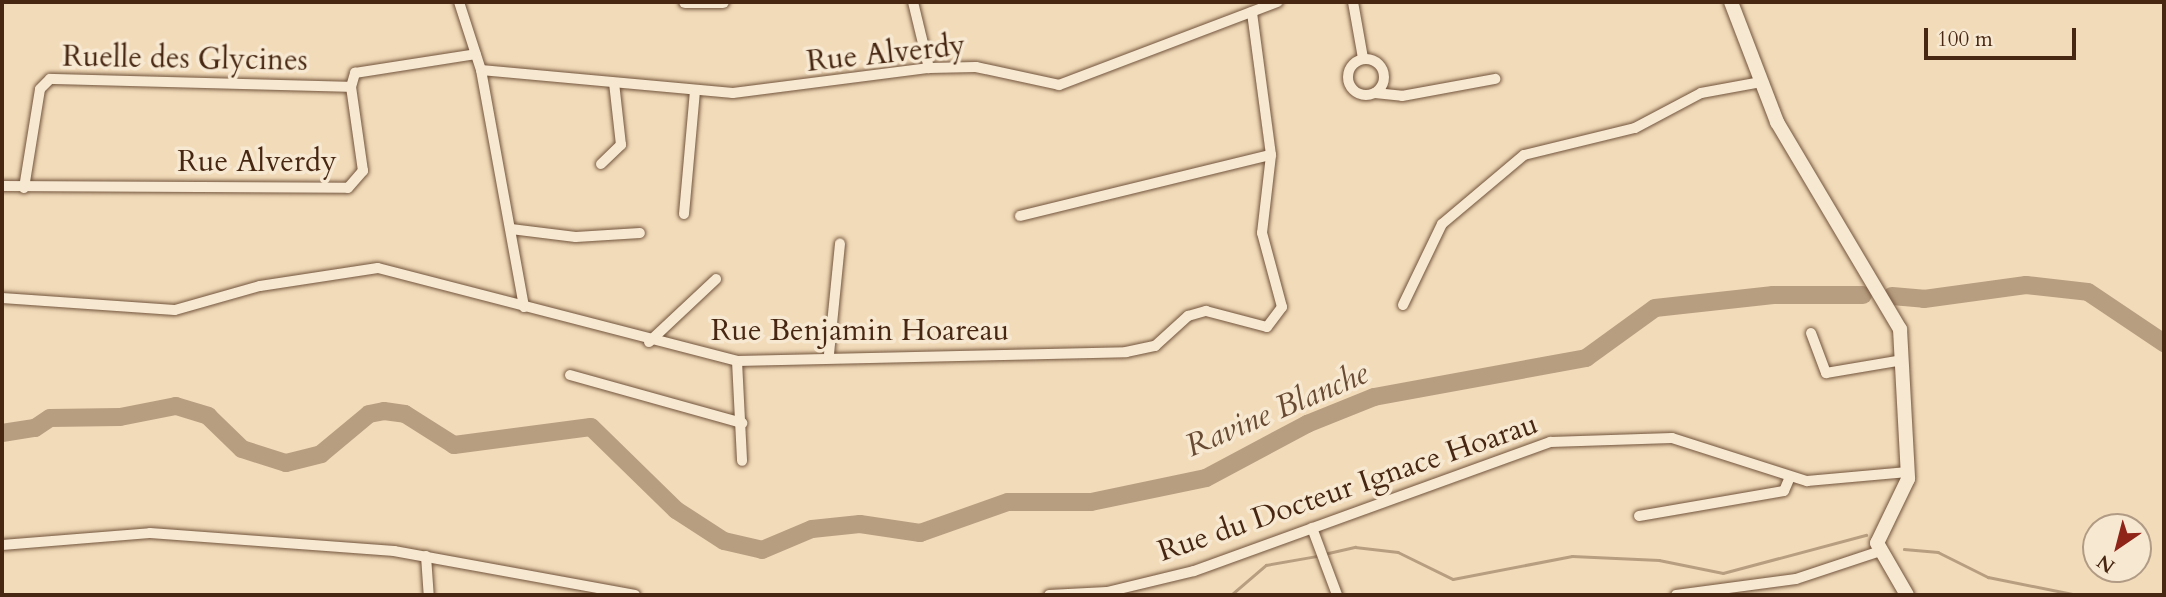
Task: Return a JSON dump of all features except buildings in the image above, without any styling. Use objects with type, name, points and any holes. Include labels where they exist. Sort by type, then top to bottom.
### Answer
[{"type":"main road","points":[[1731,2],[1777,122],[1900,329],[1908,472],[1877,552],[1907,595]]},
{"type":"street","points":[[458,2],[481,70],[524,307]]},
{"type":"street","points":[[685,2],[723,2]]},
{"type":"street","points":[[913,2],[929,68]]},
{"type":"street","name":"Rue Alverdy","points":[[481,70],[695,90],[799,87],[929,68],[976,67],[1069,84],[1279,2]]},
{"type":"street","points":[[1353,2],[1363,58]]},
{"type":"street","name":"Rue Benjamin Hoareau","points":[[2,298],[175,310],[271,283],[378,268],[649,342],[737,361],[829,354],[1083,357],[1147,349],[1196,312],[1275,323],[1282,307],[1262,211],[1271,155],[1252,12]]},
{"type":"street","points":[[351,87],[359,70],[476,54]]},
{"type":"street","points":[[1363,58],[1351,66],[1350,86],[1361,95],[1375,93],[1402,96],[1495,79]]},
{"type":"street","points":[[1363,58],[1384,70],[1375,93]]},
{"type":"street","name":"Ruelle des Glycines","points":[[24,188],[40,89],[50,79],[351,87]]},
{"type":"street","points":[[1403,305],[1442,224],[1524,155],[1635,128],[1701,93],[1761,82]]},
{"type":"street","points":[[601,164],[621,145],[614,83]]},
{"type":"street","name":"Rue Alverdy","points":[[2,186],[348,188],[363,171],[351,87]]},
{"type":"street","points":[[684,214],[695,90]]},
{"type":"street","points":[[1020,216],[1271,155]]},
{"type":"street","points":[[511,229],[576,237],[640,233]]},
{"type":"street","points":[[829,354],[840,244]]},
{"type":"street","points":[[649,342],[716,279]]},
{"type":"street","points":[[1811,333],[1826,373],[1903,360]]},
{"type":"street","points":[[737,361],[742,461]]},
{"type":"street","points":[[570,375],[742,423]]},
{"type":"street","name":"Rue du Docteur Ignace Hoarau","points":[[1049,595],[1150,583],[1550,442],[1672,439],[1788,479],[1908,472]]},
{"type":"street","points":[[1639,516],[1784,491],[1788,479]]},
{"type":"street","points":[[1312,528],[1337,595]]},
{"type":"street","points":[[2,545],[150,533],[426,556],[635,595]]},
{"type":"street","points":[[1676,595],[1796,579],[1877,552]]},
{"type":"street","points":[[426,556],[429,595]]},
{"type":"waterway","name":"Ravine Blanche","points":[[1892,296],[1924,299],[2026,285],[2088,292],[2164,343]]},
{"type":"waterway","name":"Ravine Blanche","points":[[2,433],[35,428],[50,418],[120,417],[176,406],[208,416],[242,449],[286,463],[321,454],[369,414],[384,411],[405,414],[454,445],[591,427],[676,510],[724,541],[762,550],[812,529],[860,524],[920,533],[1008,502],[1091,502],[1206,478],[1307,424],[1374,397],[1586,358],[1655,308],[1773,295],[1863,295]]},
{"type":"waterway","points":[[1324,554],[1355,547],[1398,552],[1453,579],[1572,556],[1659,560],[1723,573],[1866,535]]},
{"type":"waterway","points":[[1904,549],[1938,552],[1988,577],[2077,595]]},
{"type":"waterway","points":[[1231,595],[1266,565],[1317,556]]}]
